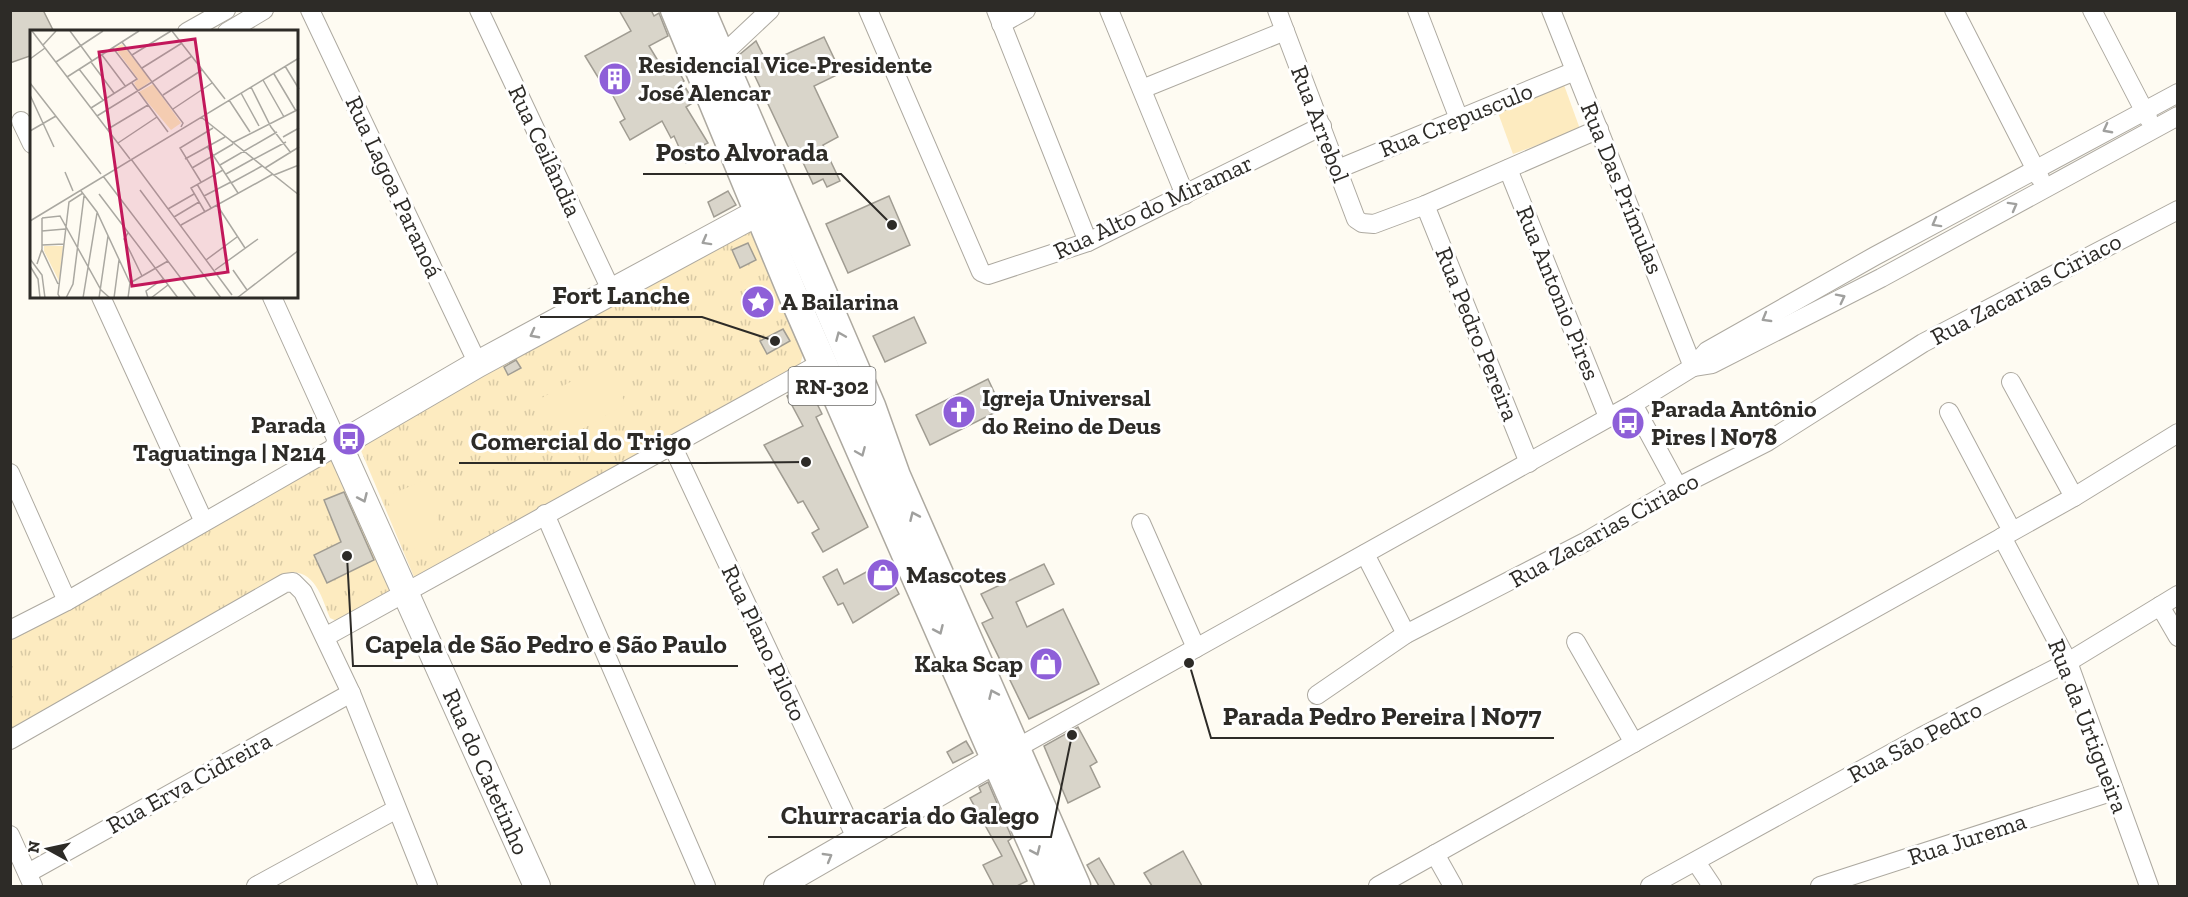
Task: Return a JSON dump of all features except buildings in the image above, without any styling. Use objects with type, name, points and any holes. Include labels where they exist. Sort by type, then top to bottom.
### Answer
[{"type":"main road","name":"RN-302","points":[[675,10],[757,213],[821,363],[1006,754],[1076,886]]},
{"type":"main road","name":"RN-302","points":[[701,10],[871,406],[896,476],[1006,754],[1051,886]]},
{"type":"main road","points":[[339,445],[478,364],[757,213],[769,212],[775,215],[799,263],[823,296]]},
{"type":"main road","points":[[821,363],[835,375],[853,410],[860,411],[871,406]]},
{"type":"main road","name":"Rua do Catetinho","points":[[339,445],[537,886]]},
{"type":"main road","points":[[777,886],[1006,754]]},
{"type":"street","points":[[190,30],[225,10]]},
{"type":"street","points":[[230,30],[264,10]]},
{"type":"street","name":"Rua Lagoa Paranoá","points":[[310,10],[478,364]]},
{"type":"street","name":"Rua Ceilândia","points":[[479,10],[612,292]]},
{"type":"street","points":[[720,57],[770,10]]},
{"type":"street","name":"Rua Alto do Miramar","points":[[868,10],[981,272],[992,275],[1088,242],[1322,126]]},
{"type":"street","points":[[1026,10],[999,17],[1088,242]]},
{"type":"street","points":[[1109,10],[1185,195]]},
{"type":"street","name":"Rua Arrebol","points":[[1277,10],[1356,219],[1362,223],[1374,224],[1425,205]]},
{"type":"street","points":[[1417,10],[1459,119]]},
{"type":"street","name":"Rua Das Prímulas","points":[[1551,10],[1694,367]]},
{"type":"street","points":[[1954,10],[2044,188]]},
{"type":"street","points":[[2092,10],[2153,128]]},
{"type":"street","points":[[1142,89],[1285,31]]},
{"type":"street","name":"Rua Crepusculo","points":[[1338,169],[1575,71]]},
{"type":"street","points":[[1006,754],[1634,404],[1694,367],[1707,351],[1871,258],[2178,93]]},
{"type":"street","points":[[1694,367],[1712,364],[1881,278],[2178,116]]},
{"type":"street","points":[[1425,205],[1599,129]]},
{"type":"street","name":"Rua Antonio Pires","points":[[1508,169],[1608,417]]},
{"type":"street","name":"Rua Pedro Pereira","points":[[1425,205],[1529,463]]},
{"type":"street","name":"Rua Zacarias Ciriaco","points":[[1317,695],[1406,634],[1584,542],[1678,487],[1767,442],[1923,343],[2178,210]]},
{"type":"street","points":[[1871,258],[1881,278]]},
{"type":"street","points":[[101,298],[204,522]]},
{"type":"street","name":"Rua do Catetinho","points":[[272,298],[339,445]]},
{"type":"street","points":[[325,637],[821,363]]},
{"type":"street","points":[[2011,382],[2074,497]]},
{"type":"street","points":[[1634,404],[1678,487]]},
{"type":"street","name":"Rua da Urtigueira","points":[[1949,412],[2068,662],[2149,886]]},
{"type":"street","points":[[1378,886],[2074,497],[2178,433]]},
{"type":"street","points":[[10,630],[67,601],[339,445]]},
{"type":"street","name":"Rua Plano Piloto","points":[[672,445],[857,840]]},
{"type":"street","points":[[10,473],[67,601]]},
{"type":"street","points":[[545,514],[706,886]]},
{"type":"street","points":[[1141,523],[1196,648]]},
{"type":"street","points":[[1365,554],[1406,634]]},
{"type":"street","points":[[10,740],[285,583],[293,582],[303,592],[351,693],[395,810],[428,886]]},
{"type":"street","name":"Rua São Pedro","points":[[1650,886],[1921,736],[2068,662],[2178,595]]},
{"type":"street","points":[[2160,606],[2178,637]]},
{"type":"street","points":[[1576,642],[1634,743]]},
{"type":"street","name":"Rua Erva Cidreira","points":[[31,880],[351,693]]},
{"type":"street","name":"Rua Jurema","points":[[1820,886],[2114,791]]},
{"type":"street","points":[[256,886],[395,810]]},
{"type":"street","points":[[10,835],[31,880]]},
{"type":"street","points":[[1435,854],[1453,886]]},
{"type":"street","points":[[1696,862],[1712,886]]},
{"type":"green space","points":[[1564,85],[1580,129],[1513,154],[1497,110]]},
{"type":"green space","points":[[754,228],[807,339],[800,365],[414,577],[357,441]]},
{"type":"green space","points":[[604,363],[626,404],[563,440],[540,399]]},
{"type":"green space","points":[[337,457],[397,588],[339,622],[330,618],[313,582],[308,577],[293,572],[11,732],[11,638]]},
{"type":"green space","points":[[422,481],[445,536],[409,551],[386,497]]},
{"type":"place","name":"Residencial Vice-Presidente José Alencar","points":[[615,79]]},
{"type":"place","name":"Posto Alvorada","points":[[892,225]]},
{"type":"place","name":"A Bailarina","points":[[758,302]]},
{"type":"place","name":"Fort Lanche","points":[[775,341]]},
{"type":"place","name":"Igreja Universal do Reino de Deus","points":[[959,412]]},
{"type":"place","name":"Parada Antônio Pires | N078","points":[[1628,423]]},
{"type":"place","name":"Parada Taguatinga | N214","points":[[349,439]]},
{"type":"place","name":"Comercial do Trigo","points":[[806,462]]},
{"type":"place","name":"Capela de São Pedro e São Paulo","points":[[347,556]]},
{"type":"place","name":"Mascotes","points":[[883,575]]},
{"type":"place","name":"Parada Pedro Pereira | N077","points":[[1189,663]]},
{"type":"place","name":"Kaka Scap","points":[[1046,664]]},
{"type":"place","name":"Churracaria do Galego","points":[[1072,735]]}]
